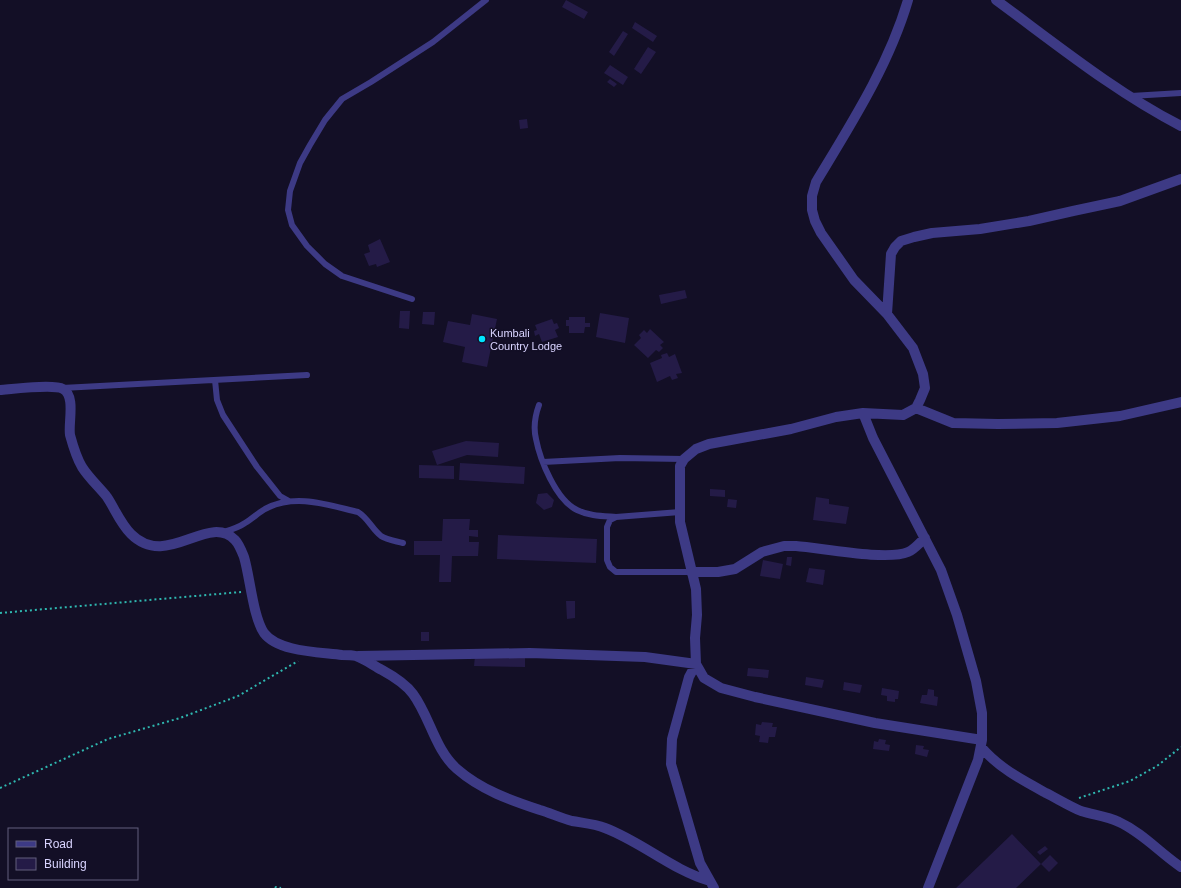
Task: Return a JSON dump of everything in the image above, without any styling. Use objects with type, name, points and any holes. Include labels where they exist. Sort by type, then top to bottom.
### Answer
[{"type":"street","points":[[908,0],[902,21],[890,51],[860,107],[816,182],[812,196],[812,210],[815,222],[821,233],[854,280],[887,314],[913,348],[923,374],[925,388],[916,408],[903,415],[863,413],[836,417],[791,429],[709,444],[696,449],[684,459],[680,466],[681,530],[696,589],[696,664],[704,678],[712,684],[755,698],[982,744],[991,759],[1000,766],[1065,803],[1083,811],[1119,822],[1140,834],[1181,867]]},
{"type":"street","points":[[996,0],[1112,86],[1181,126]]},
{"type":"street","points":[[887,314],[891,254],[894,247],[901,241],[932,233],[1008,224],[1113,203],[1181,179]]},
{"type":"street","points":[[0,390],[51,387],[62,388],[67,393],[70,399],[71,412],[69,428],[76,456],[82,467],[106,496],[131,534],[140,541],[153,546],[164,547],[208,533],[222,532],[235,540],[242,551],[248,569],[257,616],[264,632],[274,642],[292,648],[356,656],[530,653],[645,657],[696,664]]},
{"type":"street","points":[[916,408],[953,423],[1050,423],[1120,416],[1181,402]]},
{"type":"street","points":[[863,413],[873,438],[925,538],[943,578],[957,615],[976,681],[982,713],[982,744],[978,760],[928,888]]},
{"type":"street","points":[[691,572],[718,572],[735,569],[762,552],[784,546],[879,555],[899,554],[914,548],[925,538]]},
{"type":"street","points":[[356,656],[402,682],[413,694],[443,753],[454,767],[467,778],[504,798],[571,820],[604,828],[622,836],[684,872],[712,884]]},
{"type":"street","points":[[696,664],[689,677],[672,739],[671,764],[700,863],[712,884]]},
{"type":"lane","points":[[412,299],[342,276],[325,264],[307,246],[292,224],[288,210],[290,191],[300,163],[325,120],[342,99],[433,42],[486,0]]},
{"type":"lane","points":[[1129,96],[1181,93]]},
{"type":"lane","points":[[62,388],[307,375]]},
{"type":"lane","points":[[215,380],[217,400],[223,415],[257,467],[280,496],[289,501]]},
{"type":"lane","points":[[539,405],[535,419],[535,438],[542,462],[558,492],[566,502],[576,510],[593,515],[616,517],[680,512]]},
{"type":"lane","points":[[542,462],[620,458],[684,459]]},
{"type":"lane","points":[[222,532],[246,523],[266,509],[275,505],[289,501],[304,500],[358,512],[365,516],[376,531],[382,536],[389,540],[403,543]]},
{"type":"lane","points":[[616,517],[610,520],[607,527],[607,560],[610,567],[616,572],[691,572]]},
{"type":"path","points":[[0,613],[252,591]]},
{"type":"path","points":[[0,788],[108,739],[180,718],[238,696],[313,651]]},
{"type":"path","points":[[1065,803],[1130,781],[1157,766],[1181,748]]},
{"type":"path","points":[[275,888],[281,888]]},
{"type":"building","points":[[566,0],[588,12],[584,19],[562,7]]},
{"type":"building","points":[[635,22],[657,36],[653,42],[632,28]]},
{"type":"building","points":[[623,31],[628,34],[614,56],[609,52]]},
{"type":"building","points":[[648,47],[656,52],[641,74],[634,69]]},
{"type":"building","points":[[610,65],[628,77],[623,85],[604,73]]},
{"type":"building","points":[[610,79],[617,84],[614,87],[607,82]]},
{"type":"building","points":[[527,119],[528,128],[520,129],[519,120]]},
{"type":"building","points":[[380,239],[390,262],[377,267],[376,264],[369,266],[364,254],[370,252],[368,245]]},
{"type":"building","points":[[685,290],[687,298],[661,304],[659,295]]},
{"type":"building","points":[[400,311],[410,311],[409,329],[399,328]]},
{"type":"building","points":[[423,312],[435,312],[434,325],[422,324]]},
{"type":"building","points":[[600,313],[629,318],[625,343],[596,337]]},
{"type":"building","points":[[472,314],[497,319],[487,367],[462,362],[465,347],[443,342],[448,321],[470,325]]},
{"type":"building","points":[[569,317],[585,317],[585,323],[590,323],[590,327],[585,327],[584,333],[569,333],[569,326],[566,326],[566,320],[569,320]]},
{"type":"building","points":[[552,319],[554,324],[557,323],[559,328],[555,330],[558,337],[542,342],[539,334],[535,336],[534,331],[537,330],[535,325]]},
{"type":"building","points":[[650,329],[664,342],[660,345],[663,348],[659,352],[656,350],[648,358],[634,345],[641,338],[639,335],[644,330],[647,333]]},
{"type":"building","points":[[667,353],[669,357],[675,354],[682,373],[676,374],[678,378],[672,380],[670,376],[657,382],[650,363],[662,358],[661,355]]},
{"type":"building","points":[[466,441],[499,443],[498,457],[467,455],[437,465],[432,451]]},
{"type":"building","points":[[460,463],[525,467],[524,484],[459,480]]},
{"type":"building","points":[[419,465],[454,466],[454,479],[419,478]]},
{"type":"building","points":[[710,489],[725,490],[725,497],[710,496]]},
{"type":"building","points":[[547,493],[554,500],[552,507],[544,510],[536,503],[538,494]]},
{"type":"building","points":[[816,497],[829,499],[829,504],[849,507],[846,524],[813,520]]},
{"type":"building","points":[[728,499],[737,500],[736,508],[727,507]]},
{"type":"building","points":[[443,519],[470,519],[469,530],[478,530],[478,537],[469,536],[469,542],[479,542],[478,556],[452,556],[451,582],[439,582],[440,555],[414,555],[414,541],[442,541]]},
{"type":"building","points":[[498,535],[597,539],[596,563],[497,559]]},
{"type":"building","points":[[787,557],[792,557],[791,566],[786,565]]},
{"type":"building","points":[[763,560],[783,564],[780,579],[760,576]]},
{"type":"building","points":[[809,568],[825,570],[823,585],[806,582]]},
{"type":"building","points":[[566,601],[575,601],[575,618],[567,619]]},
{"type":"building","points":[[421,632],[429,632],[429,641],[421,641]]},
{"type":"building","points":[[475,656],[525,657],[525,667],[474,666]]},
{"type":"building","points":[[748,668],[769,670],[768,678],[747,676]]},
{"type":"building","points":[[806,677],[824,680],[822,688],[805,685]]},
{"type":"building","points":[[844,682],[862,685],[860,693],[843,690]]},
{"type":"building","points":[[882,688],[899,691],[898,699],[895,699],[895,702],[887,701],[887,696],[881,695]]},
{"type":"building","points":[[928,689],[934,690],[934,696],[938,697],[937,706],[920,703],[922,695],[927,695]]},
{"type":"building","points":[[762,722],[773,723],[772,727],[777,727],[775,737],[769,737],[768,743],[759,742],[760,736],[755,735],[756,724],[761,725]]},
{"type":"building","points":[[879,739],[886,740],[885,744],[890,745],[889,751],[873,749],[874,741],[878,742]]},
{"type":"building","points":[[916,745],[924,746],[923,749],[929,750],[927,757],[915,754]]},
{"type":"building","points":[[1012,834],[1041,864],[1016,888],[956,888]]},
{"type":"building","points":[[1045,846],[1048,849],[1040,855],[1037,852]]},
{"type":"building","points":[[1050,855],[1058,863],[1049,872],[1041,864]]},
{"type":"place","name":"Kumbali Country Lodge","points":[[482,339]]}]
